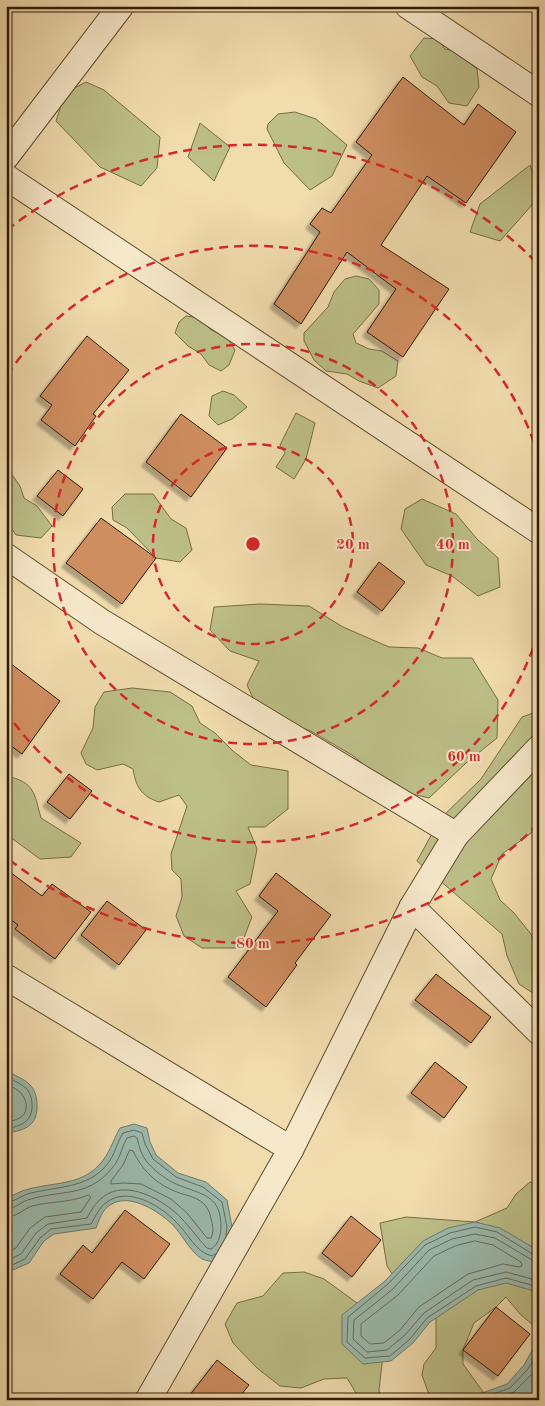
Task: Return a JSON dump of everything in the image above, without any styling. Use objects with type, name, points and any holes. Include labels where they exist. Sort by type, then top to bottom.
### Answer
[{"type":"street","points":[[6,158],[121,6]]},
{"type":"street","points":[[408,6],[539,94]]},
{"type":"street","points":[[6,177],[539,531]]},
{"type":"street","points":[[6,556],[102,622],[456,835]]},
{"type":"street","points":[[148,1400],[291,1149],[412,908],[456,835],[539,748]]},
{"type":"street","points":[[412,908],[539,1032]]},
{"type":"street","points":[[8,981],[291,1149]]},
{"type":"green space","points":[[424,38],[438,39],[445,49],[456,51],[477,69],[479,87],[467,106],[449,103],[437,86],[422,77],[410,56]]},
{"type":"green space","points":[[86,82],[104,90],[160,137],[157,168],[141,186],[100,167],[56,121],[65,93]]},
{"type":"green space","points":[[295,112],[316,119],[347,145],[332,176],[310,190],[284,163],[267,129],[268,124],[278,114]]},
{"type":"green space","points":[[200,123],[230,147],[214,181],[188,157]]},
{"type":"green space","points":[[530,165],[539,190],[539,197],[500,241],[470,232],[480,204]]},
{"type":"green space","points":[[356,276],[369,279],[379,290],[379,304],[353,334],[356,343],[369,349],[382,351],[398,361],[396,376],[378,388],[347,374],[326,371],[314,360],[304,341],[304,333],[328,307],[334,292],[345,279]]},
{"type":"green space","points":[[186,316],[201,318],[210,329],[228,339],[235,350],[229,365],[221,371],[209,365],[201,354],[188,346],[175,333],[179,322]]},
{"type":"green space","points":[[223,391],[234,395],[247,407],[232,419],[218,425],[209,416],[212,396]]},
{"type":"green space","points":[[296,413],[315,423],[306,459],[294,479],[276,467],[285,453],[280,445]]},
{"type":"green space","points":[[6,466],[20,486],[24,498],[37,506],[52,526],[41,538],[16,535],[6,521]]},
{"type":"green space","points":[[125,494],[153,494],[171,519],[186,528],[192,550],[180,562],[156,558],[127,528],[113,520],[112,507]]},
{"type":"green space","points":[[422,499],[456,514],[477,539],[498,558],[500,587],[478,596],[452,576],[426,565],[401,529],[405,509]]},
{"type":"green space","points":[[260,604],[309,606],[343,627],[389,647],[418,648],[442,658],[472,658],[498,700],[497,738],[466,763],[429,798],[395,790],[352,755],[309,730],[263,719],[247,685],[259,661],[230,651],[210,630],[214,607]]},
{"type":"green space","points":[[132,688],[170,692],[192,706],[200,723],[215,733],[251,765],[288,771],[288,809],[265,827],[248,827],[257,849],[250,884],[236,891],[252,917],[240,948],[202,948],[184,936],[176,916],[182,897],[181,879],[172,870],[171,854],[187,806],[179,795],[159,802],[153,800],[140,790],[133,769],[123,764],[97,770],[86,764],[81,753],[93,728],[95,707],[104,692]]},
{"type":"green space","points":[[539,711],[539,824],[530,834],[502,854],[491,879],[500,900],[514,913],[531,934],[539,954],[539,997],[519,984],[507,956],[502,934],[417,861],[440,819],[481,779],[522,717]]},
{"type":"green space","points":[[6,776],[28,785],[34,795],[41,818],[81,843],[71,857],[40,859],[6,834]]},
{"type":"green space","points":[[530,1182],[539,1185],[539,1330],[520,1314],[506,1297],[474,1323],[463,1350],[463,1364],[489,1400],[431,1400],[422,1375],[424,1364],[436,1348],[436,1318],[428,1307],[396,1280],[387,1266],[380,1223],[406,1217],[475,1222],[507,1208],[516,1194]]},
{"type":"green space","points":[[304,1272],[324,1279],[357,1303],[384,1347],[379,1390],[381,1400],[360,1400],[347,1378],[324,1379],[301,1388],[280,1386],[257,1368],[233,1343],[225,1324],[237,1303],[263,1296],[283,1273]]},
{"type":"water","points":[[6,1070],[30,1085],[37,1099],[37,1111],[33,1122],[25,1128],[8,1133],[6,1133]]},
{"type":"water","points":[[134,1124],[147,1128],[150,1142],[156,1155],[178,1173],[206,1182],[227,1200],[232,1227],[213,1262],[199,1257],[172,1224],[159,1214],[143,1205],[126,1201],[107,1207],[101,1215],[96,1228],[54,1234],[44,1241],[29,1263],[6,1273],[6,1200],[17,1193],[29,1189],[78,1179],[89,1173],[106,1157],[120,1128]]},
{"type":"water","points":[[475,1222],[500,1228],[539,1251],[539,1304],[534,1291],[506,1283],[478,1290],[430,1322],[413,1343],[391,1361],[363,1364],[342,1344],[342,1315],[385,1281],[423,1241],[448,1228]]},
{"type":"water","points":[[539,1338],[539,1400],[463,1400],[507,1384],[524,1365]]},
{"type":"building","points":[[403,77],[464,125],[478,104],[516,132],[466,203],[427,176],[381,245],[449,289],[403,357],[367,332],[396,289],[347,252],[301,324],[274,304],[320,232],[310,224],[322,208],[331,213],[372,155],[356,142]]},
{"type":"building","points":[[87,336],[129,370],[93,414],[96,416],[75,446],[41,420],[52,405],[40,396]]},
{"type":"building","points":[[181,414],[227,448],[191,497],[146,462]]},
{"type":"building","points":[[58,470],[83,489],[63,516],[37,496]]},
{"type":"building","points":[[101,518],[156,558],[122,604],[66,563]]},
{"type":"building","points":[[379,562],[405,582],[382,611],[357,592]]},
{"type":"building","points":[[6,660],[60,701],[22,754],[6,742]]},
{"type":"building","points":[[69,774],[92,791],[70,819],[47,802]]},
{"type":"building","points":[[6,869],[42,896],[52,884],[91,912],[55,959],[15,929],[18,925],[6,916]]},
{"type":"building","points":[[276,873],[331,915],[295,963],[297,965],[266,1007],[228,977],[278,911],[259,896]]},
{"type":"building","points":[[107,901],[146,930],[119,965],[81,935]]},
{"type":"building","points":[[436,974],[491,1017],[471,1043],[415,1000]]},
{"type":"building","points":[[435,1062],[467,1087],[444,1118],[411,1093]]},
{"type":"building","points":[[125,1210],[170,1244],[144,1279],[122,1262],[93,1299],[60,1274],[83,1245],[92,1253]]},
{"type":"building","points":[[351,1216],[381,1240],[352,1277],[322,1253]]},
{"type":"building","points":[[496,1307],[530,1334],[498,1376],[463,1350]]},
{"type":"building","points":[[217,1360],[249,1385],[237,1400],[186,1400]]}]
